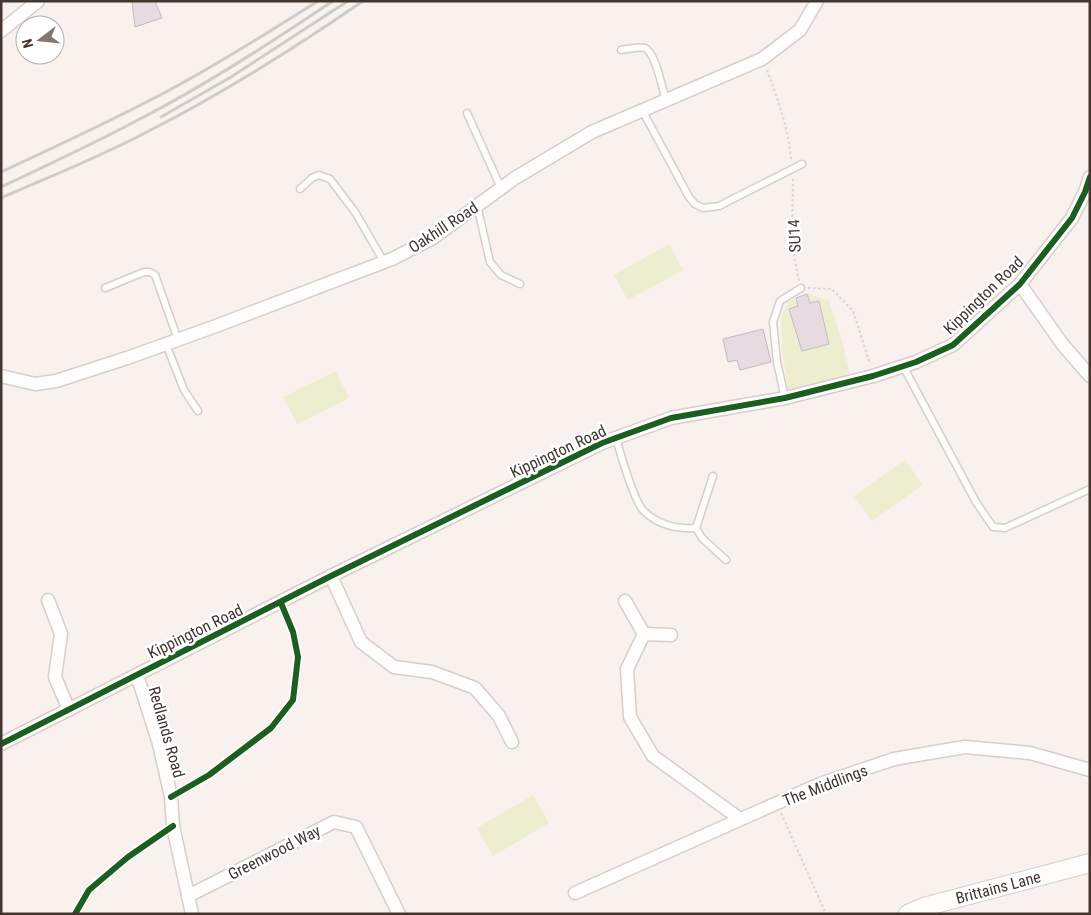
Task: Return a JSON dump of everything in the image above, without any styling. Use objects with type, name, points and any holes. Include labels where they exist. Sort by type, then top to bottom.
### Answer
[{"type":"street","points":[[1,31],[38,1]]},
{"type":"street","name":"Oakhill Road","points":[[1,376],[35,384],[56,381],[178,340],[384,262],[432,238],[500,188],[592,132],[762,59],[800,30],[817,1]]},
{"type":"street","name":"Kippington Road","points":[[1,744],[331,576],[602,443],[670,418],[785,398],[873,376],[916,362],[953,345],[1020,284],[1086,200],[1090,177]]},
{"type":"street","points":[[1020,284],[1063,345],[1090,376]]},
{"type":"street","points":[[331,576],[360,642],[394,667],[432,672],[475,688],[499,716],[512,742]]},
{"type":"street","points":[[48,600],[61,634],[55,677],[69,710]]},
{"type":"street","points":[[625,601],[644,634]]},
{"type":"street","points":[[644,634],[671,635]]},
{"type":"street","points":[[644,634],[627,669],[630,717],[653,756],[740,819]]},
{"type":"street","name":"Redlands Road","points":[[137,675],[159,744],[171,797],[173,826],[192,914]]},
{"type":"street","name":"The Middlings","points":[[575,893],[820,784],[894,759],[965,747],[1030,753],[1090,770]]},
{"type":"street","name":"Greenwood Way","points":[[188,896],[334,822],[356,827],[399,914]]},
{"type":"street","name":"Brittains Lane","points":[[908,914],[924,907],[1090,864]]},
{"type":"lane","points":[[621,50],[644,48],[649,51],[654,59],[666,100]]},
{"type":"lane","points":[[642,110],[689,197],[695,204],[703,208],[719,206],[802,164]]},
{"type":"lane","points":[[467,114],[500,188]]},
{"type":"lane","points":[[300,189],[312,178],[319,175],[330,179],[355,212],[384,262]]},
{"type":"lane","points":[[477,205],[490,262],[501,275],[520,284]]},
{"type":"lane","points":[[104,288],[144,272],[150,272],[155,275],[178,340]]},
{"type":"lane","points":[[785,398],[777,362],[773,322],[780,301],[801,288]]},
{"type":"lane","points":[[166,344],[184,390],[198,412]]},
{"type":"lane","points":[[903,366],[976,502],[993,527],[1005,528],[1090,489]]},
{"type":"lane","points":[[616,438],[621,458],[642,509],[650,516],[670,526],[682,529],[696,528]]},
{"type":"lane","points":[[713,476],[696,528],[702,538],[726,560]]},
{"type":"path","points":[[801,288],[832,289],[853,311],[873,376]]},
{"type":"path","points":[[777,804],[826,914]]},
{"type":"green space","points":[[669,244],[683,270],[628,300],[614,275]]},
{"type":"green space","points":[[808,294],[829,301],[842,340],[850,375],[788,389],[782,349],[781,317],[789,301]]},
{"type":"green space","points":[[336,371],[349,398],[297,424],[283,397]]},
{"type":"green space","points":[[905,460],[923,485],[872,521],[854,496]]},
{"type":"green space","points":[[533,795],[549,823],[493,856],[477,828]]},
{"type":"building","points":[[132,1],[155,1],[162,18],[135,27]]},
{"type":"building","points":[[807,294],[810,303],[819,301],[829,344],[802,351],[789,309],[798,306],[796,298]]},
{"type":"building","points":[[763,329],[771,362],[740,370],[737,360],[728,362],[723,339]]},
{"type":"railway","points":[[1,172],[162,94],[260,38],[318,1]]},
{"type":"railway","points":[[1,187],[121,129],[188,93],[333,1]]},
{"type":"railway","points":[[161,117],[231,77],[348,1]]},
{"type":"railway","points":[[1,198],[126,143],[200,104],[310,37],[363,1]]},
{"type":"cycle path","points":[[1,744],[331,576],[602,443],[671,418],[785,398],[873,376],[916,362],[953,345],[1020,284],[1072,218],[1090,177]]},
{"type":"cycle path","points":[[171,797],[209,775],[271,728],[293,700],[298,657],[293,632],[281,603]]},
{"type":"cycle path","points":[[75,914],[89,890],[128,857],[173,826]]}]
